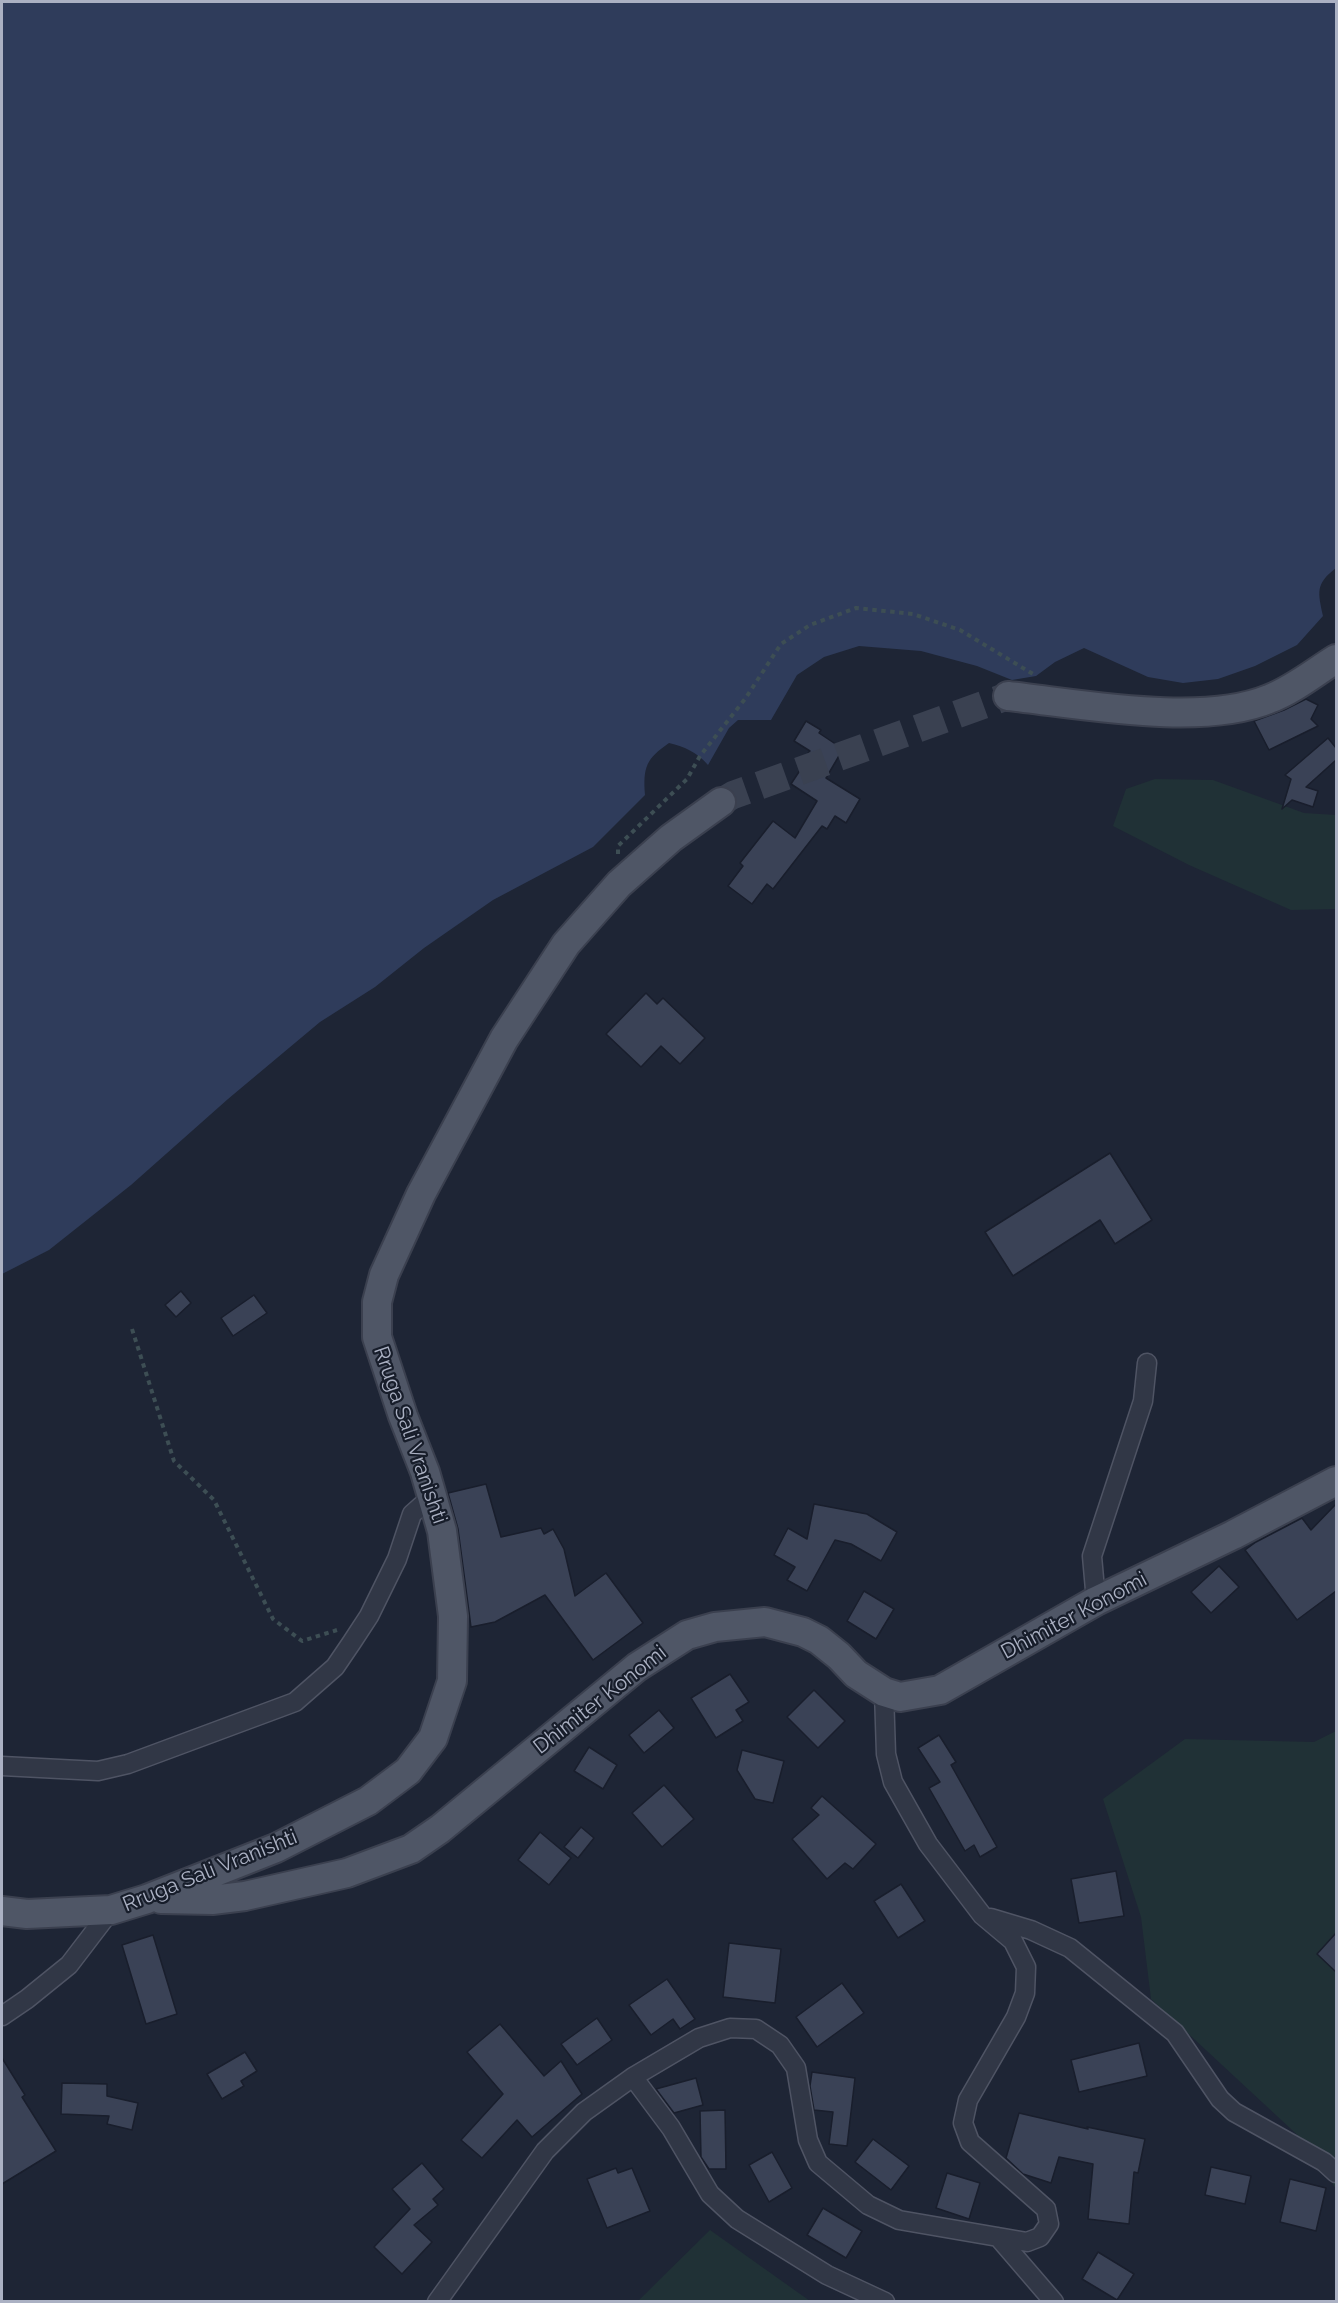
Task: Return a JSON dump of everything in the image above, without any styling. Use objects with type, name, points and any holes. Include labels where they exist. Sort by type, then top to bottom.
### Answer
[{"type":"main road","points":[[1008,696],[1150,711],[1222,711],[1270,699],[1336,659]]},
{"type":"main road","name":"Rruga Sali Vranishti","points":[[2,1911],[27,1914],[111,1910],[147,1899],[276,1848],[368,1801],[408,1771],[433,1738],[452,1681],[453,1616],[442,1531],[434,1501],[377,1337],[377,1302],[384,1275],[421,1194],[504,1039],[566,944],[619,884],[671,838],[721,802]]},
{"type":"main road","name":"Dhimiter Konomi","points":[[147,1899],[212,1900],[245,1896],[347,1873],[411,1849],[441,1829],[636,1667],[687,1635],[741,1622],[765,1622],[803,1632],[819,1640],[856,1674],[884,1692],[900,1697],[940,1690],[1096,1601],[1243,1530],[1336,1481]]},
{"type":"street","points":[[1096,1601],[1092,1556],[1143,1401],[1147,1363]]},
{"type":"street","points":[[2,1766],[98,1771],[129,1764],[295,1702],[335,1667],[369,1616],[397,1559],[412,1514],[421,1506],[434,1501]]},
{"type":"street","points":[[437,2301],[545,2151],[584,2112],[633,2077],[699,2038],[730,2028],[756,2029],[780,2045],[796,2068],[808,2140],[818,2163],[868,2205],[899,2220],[1027,2242],[1040,2237],[1049,2224],[1046,2209],[970,2142],[963,2122],[968,2100],[1016,2017],[1025,1993],[1026,1967],[1013,1941],[982,1915],[928,1844],[893,1782],[886,1754],[884,1692]]},
{"type":"street","points":[[2,2016],[27,2000],[69,1965],[111,1910]]},
{"type":"street","points":[[982,1915],[1031,1930],[1070,1948],[1174,2032],[1220,2099],[1234,2112],[1324,2162],[1336,2173]]},
{"type":"street","points":[[633,2077],[671,2128],[710,2194],[737,2218],[827,2275],[885,2301]]},
{"type":"street","points":[[998,2237],[1054,2301]]},
{"type":"path","points":[[619,884],[618,846],[687,779],[700,756],[745,699],[781,644],[810,625],[856,609],[914,614],[960,630],[1036,676]]},
{"type":"path","points":[[132,1329],[174,1461],[214,1500],[273,1619],[302,1641],[327,1635],[369,1616]]},
{"type":"shaded area","points":[[1155,779],[1213,780],[1304,813],[1336,815],[1336,909],[1291,910],[1189,865],[1113,826],[1126,789]]},
{"type":"shaded area","points":[[1336,1731],[1336,2189],[1306,2143],[1151,1999],[1141,1917],[1103,1799],[1185,1739],[1314,1742]]},
{"type":"shaded area","points":[[710,2230],[810,2301],[638,2301]]},
{"type":"water","points":[[2,2],[1336,2],[1336,568],[1321,584],[1319,594],[1323,616],[1297,645],[1255,666],[1218,679],[1183,683],[1148,677],[1084,648],[1055,662],[1036,676],[1012,680],[977,666],[921,651],[859,646],[824,657],[797,675],[771,720],[738,720],[729,728],[708,765],[695,753],[680,746],[669,743],[661,749],[648,764],[645,795],[593,847],[493,900],[424,948],[375,987],[320,1022],[131,1185],[49,1250],[2,1274]]},
{"type":"building","points":[[1306,699],[1318,705],[1311,719],[1318,726],[1269,750],[1254,721]]},
{"type":"building","points":[[806,721],[821,730],[819,733],[843,749],[826,778],[860,799],[846,823],[835,816],[827,829],[822,826],[773,889],[767,884],[752,904],[728,886],[743,866],[740,863],[773,821],[795,838],[817,801],[791,784],[810,755],[808,753],[810,751],[794,741]]},
{"type":"building","points":[[1328,738],[1336,748],[1336,760],[1306,787],[1318,791],[1313,807],[1292,800],[1282,809],[1291,779],[1285,775]]},
{"type":"building","points":[[646,993],[657,1004],[663,998],[705,1038],[680,1064],[661,1046],[641,1067],[606,1034]]},
{"type":"building","points":[[1110,1153],[1152,1220],[1115,1244],[1100,1220],[1013,1276],[985,1232]]},
{"type":"building","points":[[181,1291],[191,1303],[176,1317],[165,1305]]},
{"type":"building","points":[[254,1295],[267,1313],[233,1336],[221,1318]]},
{"type":"building","points":[[486,1484],[501,1537],[541,1528],[544,1534],[553,1529],[564,1549],[575,1596],[606,1573],[643,1623],[593,1660],[545,1595],[495,1622],[471,1627],[458,1529],[448,1493]]},
{"type":"building","points":[[814,1504],[867,1514],[897,1532],[881,1561],[851,1544],[835,1540],[807,1591],[787,1580],[795,1567],[774,1555],[788,1528],[807,1539]]},
{"type":"building","points":[[1336,1504],[1336,1591],[1297,1620],[1245,1550],[1302,1518],[1311,1530]]},
{"type":"building","points":[[1219,1566],[1239,1587],[1211,1613],[1191,1592]]},
{"type":"building","points":[[864,1591],[894,1609],[876,1639],[847,1621]]},
{"type":"building","points":[[730,1674],[749,1702],[736,1710],[743,1721],[716,1738],[691,1698]]},
{"type":"building","points":[[814,1690],[845,1721],[818,1748],[787,1717]]},
{"type":"building","points":[[659,1710],[674,1728],[644,1753],[629,1735]]},
{"type":"building","points":[[939,1735],[956,1762],[951,1765],[997,1847],[980,1857],[974,1845],[965,1851],[929,1788],[940,1782],[918,1748]]},
{"type":"building","points":[[589,1747],[617,1765],[603,1789],[574,1771]]},
{"type":"building","points":[[742,1750],[784,1761],[773,1803],[755,1799],[737,1770]]},
{"type":"building","points":[[664,1785],[694,1819],[662,1847],[632,1813]]},
{"type":"building","points":[[822,1796],[876,1844],[853,1869],[845,1863],[827,1879],[792,1839],[819,1815],[811,1808]]},
{"type":"building","points":[[581,1827],[594,1838],[578,1858],[564,1847]]},
{"type":"building","points":[[540,1832],[571,1858],[549,1885],[518,1860]]},
{"type":"building","points":[[1116,1871],[1124,1916],[1079,1923],[1071,1879]]},
{"type":"building","points":[[901,1884],[925,1921],[898,1938],[874,1901]]},
{"type":"building","points":[[1336,1933],[1336,1972],[1317,1954]]},
{"type":"building","points":[[153,1935],[177,2014],[146,2024],[122,1945]]},
{"type":"building","points":[[729,1943],[781,1949],[775,2003],[723,1997]]},
{"type":"building","points":[[667,1979],[695,2019],[680,2029],[673,2019],[651,2035],[629,2005]]},
{"type":"building","points":[[842,1983],[864,2013],[817,2047],[796,2017]]},
{"type":"building","points":[[597,2018],[612,2040],[577,2065],[561,2044]]},
{"type":"building","points":[[500,2024],[544,2076],[561,2061],[582,2094],[532,2137],[517,2120],[482,2158],[461,2140],[503,2094],[467,2052]]},
{"type":"building","points":[[1139,2043],[1147,2076],[1079,2092],[1071,2060]]},
{"type":"building","points":[[245,2052],[257,2071],[241,2081],[244,2086],[222,2099],[207,2074]]},
{"type":"building","points":[[2,2058],[25,2095],[22,2097],[56,2151],[2,2184]]},
{"type":"building","points":[[812,2072],[855,2078],[847,2146],[829,2144],[833,2112],[814,2110],[810,2086]]},
{"type":"building","points":[[696,2078],[703,2105],[674,2113],[656,2089]]},
{"type":"building","points":[[62,2083],[107,2084],[107,2096],[138,2103],[132,2130],[107,2124],[109,2116],[61,2114]]},
{"type":"building","points":[[725,2110],[726,2169],[709,2169],[701,2157],[700,2111]]},
{"type":"building","points":[[1019,2113],[1145,2139],[1138,2173],[1134,2172],[1129,2224],[1088,2219],[1093,2164],[1059,2157],[1051,2183],[1023,2174],[1006,2158]]},
{"type":"building","points":[[873,2139],[909,2166],[891,2190],[855,2162]]},
{"type":"building","points":[[772,2152],[792,2188],[769,2202],[749,2165]]},
{"type":"building","points":[[422,2163],[444,2189],[433,2199],[438,2205],[414,2225],[432,2242],[402,2274],[374,2247],[410,2209],[392,2189]]},
{"type":"building","points":[[1211,2167],[1251,2176],[1245,2204],[1205,2195]]},
{"type":"building","points":[[616,2168],[618,2173],[632,2168],[650,2211],[607,2228],[587,2179]]},
{"type":"building","points":[[947,2173],[980,2183],[969,2219],[936,2208]]},
{"type":"building","points":[[1290,2179],[1326,2188],[1316,2231],[1280,2222]]},
{"type":"building","points":[[823,2208],[862,2231],[846,2258],[807,2235]]},
{"type":"building","points":[[1098,2252],[1134,2274],[1117,2300],[1082,2279]]},
{"type":"tunnel","points":[[721,802],[733,795],[1008,696]]}]
